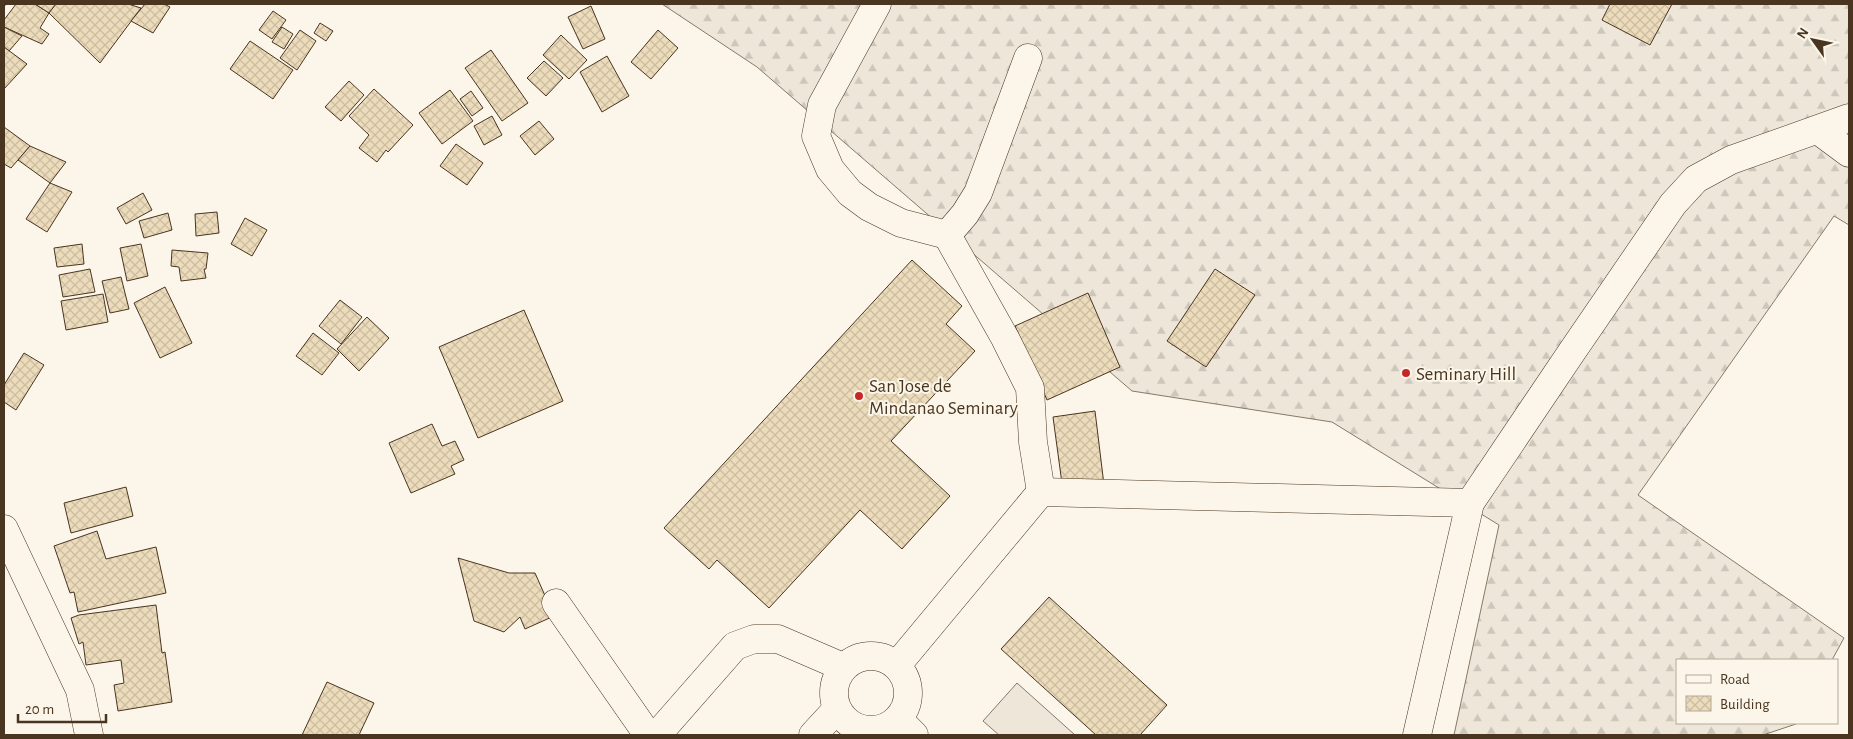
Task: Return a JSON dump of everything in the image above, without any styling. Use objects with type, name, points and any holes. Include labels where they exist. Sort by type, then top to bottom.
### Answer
[{"type":"street","points":[[877,4],[822,106],[816,136],[830,169],[850,192],[869,207],[901,223],[947,235],[1005,338],[1030,388],[1033,442],[1042,492]]},
{"type":"street","points":[[947,235],[965,214],[978,193],[1028,58]]},
{"type":"street","points":[[1417,735],[1470,503],[1673,204],[1696,179],[1732,160],[1849,118]]},
{"type":"street","points":[[1818,130],[1849,153]]},
{"type":"street","points":[[1042,492],[1470,503]]},
{"type":"street","points":[[897,665],[1042,492]]},
{"type":"street","points":[[4,529],[80,690],[89,735]]},
{"type":"street","points":[[556,603],[648,735]]},
{"type":"street","points":[[657,735],[735,646],[754,639],[778,639],[844,667]]},
{"type":"street","points":[[870,655],[884,657],[897,665],[905,677],[908,692],[906,727],[886,727],[872,731],[857,728],[845,720],[837,709],[833,694],[835,679],[844,667],[855,658],[870,655]]},
{"type":"street","points":[[813,735],[837,709]]},
{"type":"green space","points":[[662,4],[1849,4],[1849,225],[1834,216],[1638,495],[1844,638],[1833,659],[1676,659],[1676,724],[1796,724],[1763,735],[1454,735],[1499,525],[1332,422],[1132,391],[757,67]]},
{"type":"green space","points":[[1017,683],[1075,735],[999,735],[983,721]]},
{"type":"building","points":[[16,4],[35,4],[49,13],[40,28],[49,34],[42,44],[4,27],[4,20]]},
{"type":"building","points":[[35,4],[56,4],[49,13]]},
{"type":"building","points":[[56,4],[128,4],[141,8],[100,63],[49,13]]},
{"type":"building","points":[[145,4],[164,4],[170,7],[153,33],[131,21]]},
{"type":"building","points":[[1610,4],[1672,4],[1650,45],[1602,20]]},
{"type":"building","points":[[591,6],[605,39],[583,49],[568,17]]},
{"type":"building","points":[[273,11],[286,20],[272,39],[259,30]]},
{"type":"building","points":[[320,23],[333,31],[326,41],[314,33]]},
{"type":"building","points":[[4,27],[22,36],[9,51],[4,47]]},
{"type":"building","points":[[282,27],[293,34],[284,49],[272,42]]},
{"type":"building","points":[[300,30],[316,41],[297,70],[280,58]]},
{"type":"building","points":[[658,30],[678,48],[651,79],[631,62]]},
{"type":"building","points":[[561,35],[587,60],[569,79],[543,55]]},
{"type":"building","points":[[250,41],[293,70],[273,99],[230,69]]},
{"type":"building","points":[[4,47],[27,64],[4,89]]},
{"type":"building","points":[[491,50],[528,103],[502,121],[465,68]]},
{"type":"building","points":[[607,56],[629,96],[602,112],[580,72]]},
{"type":"building","points":[[544,61],[563,78],[546,96],[527,78]]},
{"type":"building","points":[[349,81],[364,95],[341,121],[325,107]]},
{"type":"building","points":[[374,89],[413,125],[388,152],[386,150],[377,162],[359,148],[369,135],[349,116]]},
{"type":"building","points":[[450,90],[473,121],[442,144],[419,113]]},
{"type":"building","points":[[471,91],[483,108],[472,116],[460,99]]},
{"type":"building","points":[[492,116],[502,135],[484,145],[474,126]]},
{"type":"building","points":[[539,121],[554,139],[535,155],[520,136]]},
{"type":"building","points":[[4,127],[30,146],[11,168],[4,164]]},
{"type":"building","points":[[456,144],[483,163],[467,185],[440,166]]},
{"type":"building","points":[[30,146],[66,162],[50,183],[18,160]]},
{"type":"building","points":[[50,183],[72,192],[47,232],[26,219]]},
{"type":"building","points":[[143,193],[152,210],[126,224],[117,208]]},
{"type":"building","points":[[217,212],[219,233],[196,236],[195,214]]},
{"type":"building","points":[[168,213],[172,230],[144,238],[139,221]]},
{"type":"building","points":[[245,218],[267,230],[252,256],[231,244]]},
{"type":"building","points":[[82,244],[84,264],[57,267],[54,248]]},
{"type":"building","points":[[141,244],[148,276],[127,281],[120,248]]},
{"type":"building","points":[[172,250],[208,253],[206,269],[204,269],[206,278],[181,281],[179,267],[171,266]]},
{"type":"building","name":"San Jose de Mindanao Seminary","points":[[912,260],[962,306],[946,324],[975,351],[891,441],[950,496],[902,549],[860,510],[769,608],[717,560],[709,569],[664,528]]},
{"type":"building","points":[[90,269],[95,292],[63,297],[59,275]]},
{"type":"building","points":[[1215,269],[1255,295],[1206,367],[1167,341]]},
{"type":"building","points":[[121,277],[129,309],[110,313],[102,281]]},
{"type":"building","points":[[165,287],[192,343],[160,358],[134,303]]},
{"type":"building","points":[[1088,293],[1120,367],[1047,400],[1015,326]]},
{"type":"building","points":[[103,294],[108,322],[66,330],[61,301]]},
{"type":"building","points":[[340,300],[362,317],[341,344],[319,326]]},
{"type":"building","points":[[524,310],[563,401],[478,438],[439,347]]},
{"type":"building","points":[[367,317],[389,338],[359,371],[337,349]]},
{"type":"building","points":[[313,333],[339,353],[322,375],[296,356]]},
{"type":"building","points":[[24,353],[44,365],[16,410],[4,402],[4,385]]},
{"type":"building","points":[[1095,411],[1104,485],[1063,491],[1053,417]]},
{"type":"building","points":[[432,424],[442,446],[455,441],[464,460],[451,466],[455,474],[411,493],[389,443]]},
{"type":"building","points":[[126,487],[133,516],[71,533],[64,503]]},
{"type":"building","points":[[97,531],[106,559],[156,547],[166,593],[78,612],[74,592],[70,593],[54,546]]},
{"type":"building","points":[[458,558],[509,573],[535,573],[554,616],[525,629],[520,617],[504,632],[474,621]]},
{"type":"building","points":[[1049,597],[1167,705],[1140,735],[1096,735],[1001,649]]},
{"type":"building","points":[[156,605],[162,653],[165,652],[172,702],[118,711],[114,685],[124,683],[121,660],[86,665],[83,642],[79,644],[71,618],[79,615]]},
{"type":"building","points":[[327,682],[374,703],[359,735],[302,735]]},
{"type":"place","name":"Seminary Hill","points":[[1406,373]]},
{"type":"place","name":"San Jose de Mindanao Seminary","points":[[859,396]]}]
